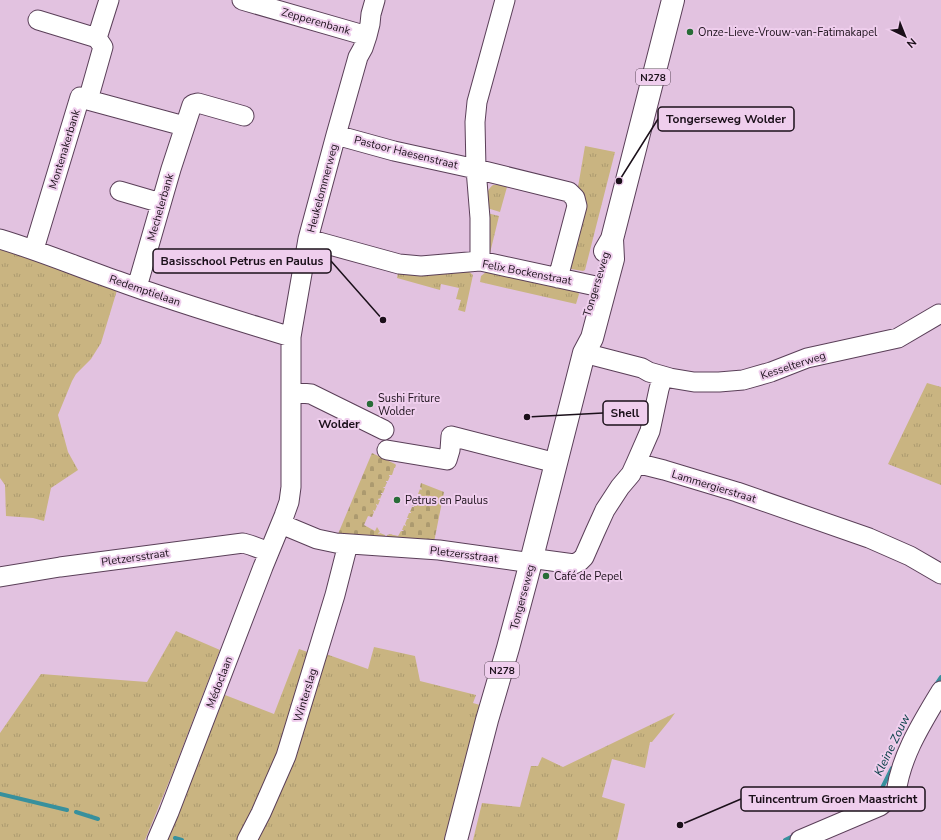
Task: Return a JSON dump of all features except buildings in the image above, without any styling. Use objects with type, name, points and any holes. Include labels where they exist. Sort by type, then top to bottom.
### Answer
[{"type":"main road","name":"Tongerseweg","points":[[456,840],[531,561],[584,353],[582,335],[600,287],[602,256],[612,239],[673,0]]},
{"type":"street","points":[[38,20],[97,38],[109,0]]},
{"type":"street","name":"Zepperenbank","points":[[242,0],[367,36]]},
{"type":"street","name":"Heukelommerweg","points":[[281,524],[291,487],[292,337],[308,240],[358,57],[367,36],[375,0]]},
{"type":"street","points":[[480,261],[480,218],[476,169],[475,122],[477,102],[505,0]]},
{"type":"street","name":"Montenakerbank","points":[[34,250],[80,97],[88,100],[104,47],[97,38]]},
{"type":"street","points":[[88,100],[184,126]]},
{"type":"street","name":"Mechelerbank","points":[[137,287],[190,107],[196,103],[244,116]]},
{"type":"street","name":"Pastoor Haesenstraat","points":[[336,135],[394,151],[476,169],[573,194],[576,198],[577,206],[558,278]]},
{"type":"street","points":[[120,191],[161,203]]},
{"type":"street","name":"Redemptielaan","points":[[0,239],[190,306],[292,337]]},
{"type":"street","name":"Felix Bockenstraat","points":[[308,240],[399,264],[421,266],[480,261],[600,287]]},
{"type":"street","name":"Kesselterweg","points":[[584,353],[642,368],[649,372],[670,378],[694,382],[743,380],[771,372],[807,358],[898,338],[939,314]]},
{"type":"street","points":[[531,561],[537,559],[574,564],[583,559],[605,510],[620,487],[631,474],[650,431],[663,376]]},
{"type":"street","points":[[291,392],[311,394],[384,430]]},
{"type":"street","points":[[387,450],[447,460],[450,443],[556,462]]},
{"type":"street","name":"Lammergierstraat","points":[[636,463],[737,492],[869,538],[910,556],[941,574]]},
{"type":"street","name":"Pletzersstraat","points":[[281,524],[317,539],[326,541],[348,544],[439,550],[525,562],[531,561]]},
{"type":"street","name":"Médoclaan","points":[[157,840],[281,524]]},
{"type":"street","name":"Pletzersstraat","points":[[0,577],[68,566],[243,543],[269,552]]},
{"type":"street","name":"Winterslag","points":[[247,840],[261,813],[286,756],[335,595],[348,544]]},
{"type":"street","points":[[800,840],[880,806],[896,793],[901,772],[913,741],[941,690]]},
{"type":"green space","points":[[585,146],[615,152],[585,270],[583,271],[571,269],[569,265],[582,193],[578,187]]},
{"type":"green space","points":[[493,185],[507,187],[500,212],[487,208],[488,193],[490,187]]},
{"type":"green space","points":[[487,213],[499,216],[490,253],[489,251]]},
{"type":"green space","points":[[0,246],[118,287],[101,343],[91,359],[76,374],[58,415],[68,452],[78,470],[51,488],[44,521],[33,518],[6,516],[5,485],[0,478]]},
{"type":"green space","points":[[467,270],[473,275],[465,312],[458,310],[461,300],[456,299],[459,288],[441,284],[440,290],[397,278],[398,272],[432,275]]},
{"type":"green space","points":[[486,272],[578,292],[579,294],[576,304],[480,282],[481,276]]},
{"type":"green space","points":[[927,383],[941,387],[941,485],[888,464]]},
{"type":"green space","points":[[372,453],[396,465],[392,475],[389,475],[388,481],[386,481],[385,487],[383,488],[385,488],[383,493],[381,493],[380,499],[379,498],[378,500],[380,500],[378,505],[376,504],[377,506],[375,511],[373,510],[374,512],[372,517],[368,516],[364,525],[375,531],[377,527],[380,532],[378,533],[385,535],[385,537],[391,534],[398,536],[401,531],[404,530],[402,530],[404,525],[406,526],[405,524],[409,518],[407,518],[409,513],[411,513],[412,507],[414,507],[412,506],[415,501],[416,502],[415,500],[417,495],[419,496],[418,494],[420,489],[422,489],[420,487],[421,483],[444,492],[433,547],[338,534]]},
{"type":"green space","points":[[176,631],[220,650],[145,840],[0,840],[0,733],[41,674],[147,682]]},
{"type":"green space","points":[[374,647],[415,656],[420,681],[476,695],[473,703],[480,705],[444,840],[252,840],[326,654],[368,669]]},
{"type":"green space","points":[[299,649],[316,655],[243,840],[167,840],[225,695],[274,714]]},
{"type":"green space","points":[[675,713],[652,742],[650,742],[645,768],[612,759],[602,797],[625,804],[617,840],[473,840],[482,803],[520,807],[531,766],[538,766],[542,757],[563,767]]},
{"type":"waterway","name":"Kleine Zouw","points":[[935,686],[941,677]]},
{"type":"waterway","name":"Kleine Zouw","points":[[877,798],[892,768]]},
{"type":"waterway","name":"Kleine Zouw","points":[[0,794],[67,810]]},
{"type":"waterway","name":"Kleine Zouw","points":[[76,812],[98,819]]},
{"type":"waterway","name":"Kleine Zouw","points":[[785,840],[795,835]]},
{"type":"waterway","name":"Kleine Zouw","points":[[175,838],[182,840]]},
{"type":"place","name":"Onze-Lieve-Vrouw-van-Fatimakapel","points":[[690,32]]},
{"type":"place","name":"Tongerseweg Wolder","points":[[619,181]]},
{"type":"place","name":"Basisschool Petrus en Paulus","points":[[383,320]]},
{"type":"place","name":"Sushi Friture Wolder","points":[[370,404]]},
{"type":"place","name":"Shell","points":[[527,417]]},
{"type":"place","name":"Petrus en Paulus","points":[[397,500]]},
{"type":"place","name":"Café de Pepel","points":[[546,576]]},
{"type":"place","name":"Tuincentrum Groen Maastricht","points":[[680,825]]},
{"type":"district","name":"Wolder","points":[[339,424]]}]
